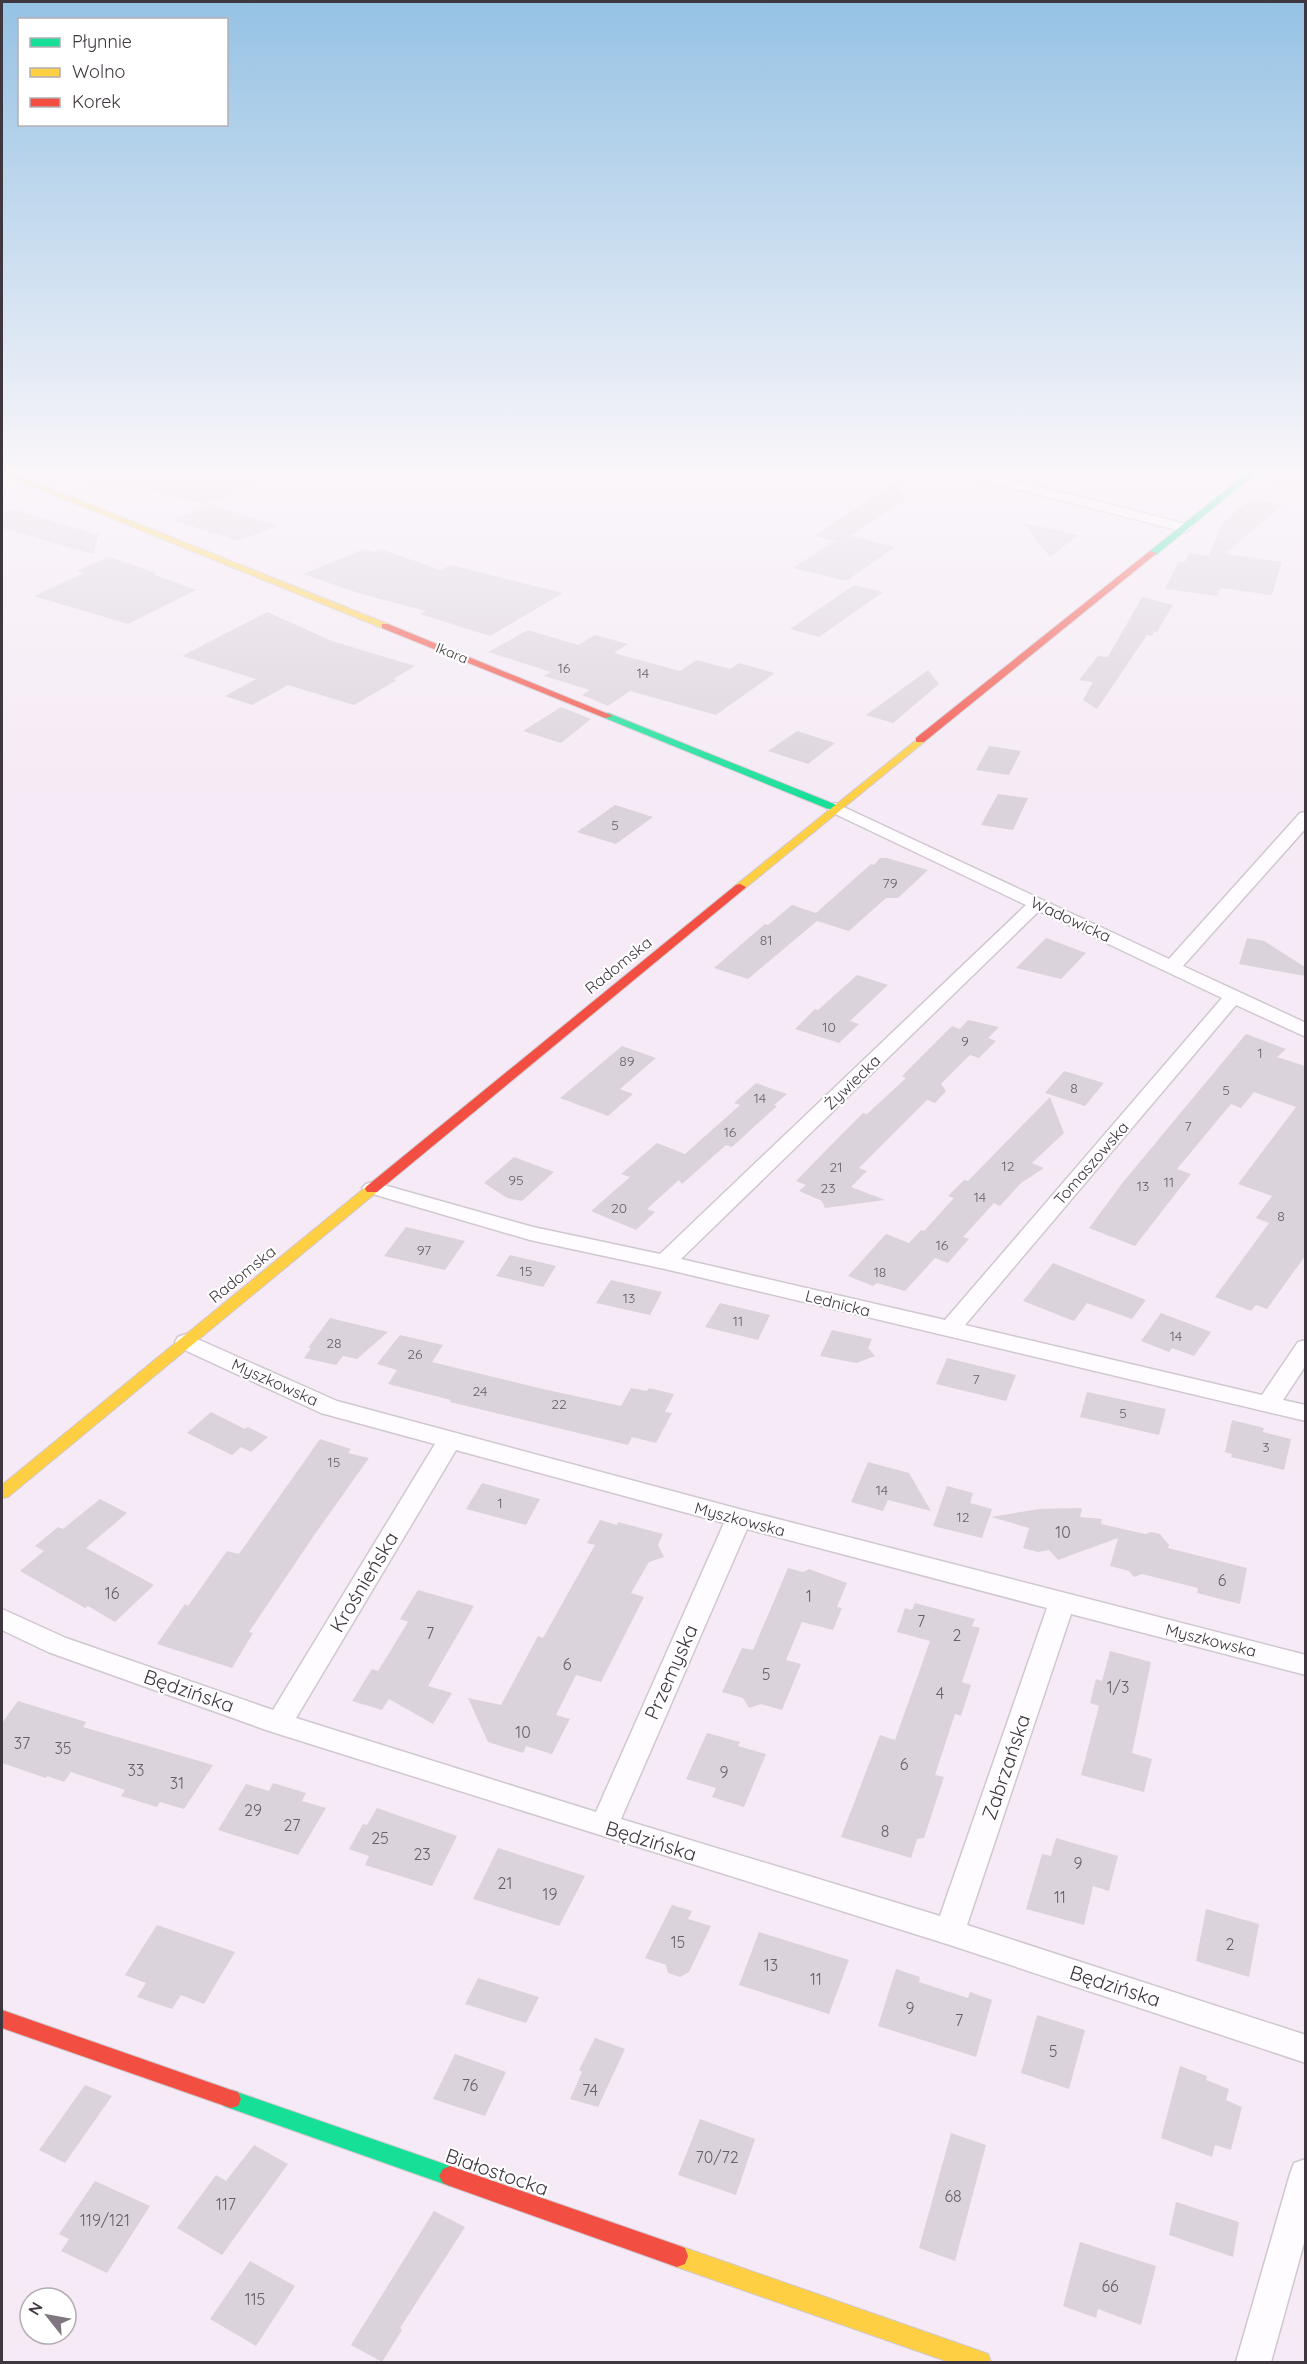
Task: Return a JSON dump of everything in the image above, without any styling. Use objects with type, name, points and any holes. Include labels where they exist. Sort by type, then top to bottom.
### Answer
[{"type":"street","name":"Ikara","points":[[267,578],[835,808]]},
{"type":"street","name":"Radomska","points":[[2,1493],[835,808],[1122,578]]},
{"type":"street","name":"Wadowicka","points":[[835,808],[1305,1031]]},
{"type":"street","points":[[1172,967],[1305,817]]},
{"type":"street","name":"Żywiecka","points":[[665,1262],[1038,903]]},
{"type":"street","name":"Tomaszowska","points":[[949,1330],[1234,996]]},
{"type":"street","name":"Lednicka","points":[[373,1188],[530,1233],[665,1262],[1305,1413]]},
{"type":"street","name":"Myszkowska","points":[[186,1342],[329,1407],[739,1518],[1305,1665]]},
{"type":"street","points":[[1268,1404],[1305,1347]]},
{"type":"street","name":"Krośnieńska","points":[[279,1723],[449,1441]]},
{"type":"street","name":"Przemyska","points":[[603,1826],[739,1518]]},
{"type":"street","name":"Zabrzańska","points":[[950,1932],[1062,1602]]},
{"type":"street","name":"Będzińska","points":[[2,1619],[57,1645],[279,1723],[603,1826],[950,1932],[1305,2049]]},
{"type":"street","name":"Białostocka","points":[[2,2019],[980,2362]]},
{"type":"street","points":[[1252,2362],[1305,2174]]},
{"type":"building","points":[[72,578],[165,578],[196,590],[128,624],[34,596]]},
{"type":"building","points":[[316,578],[504,578],[563,593],[490,636],[420,614],[426,611],[358,593]]},
{"type":"building","points":[[1170,578],[1277,578],[1272,595],[1221,588],[1217,596],[1165,589]]},
{"type":"building","points":[[854,585],[883,592],[819,637],[790,629]]},
{"type":"building","points":[[1142,597],[1173,605],[1157,632],[1154,632],[1152,636],[1147,635],[1097,709],[1083,700],[1093,682],[1079,680],[1098,656],[1108,657]]},
{"type":"building","points":[[267,612],[332,641],[415,666],[393,679],[397,680],[354,705],[288,685],[252,705],[225,696],[256,679],[182,656]]},
{"type":"building","points":[[528,630],[578,645],[595,635],[628,644],[614,653],[680,671],[697,660],[730,669],[739,663],[775,673],[716,715],[630,691],[608,706],[582,695],[590,690],[544,676],[551,672],[488,652]]},
{"type":"building","points":[[928,670],[939,684],[893,723],[866,715]]},
{"type":"building","points":[[561,707],[591,719],[561,743],[523,731]]},
{"type":"building","points":[[797,731],[835,743],[808,764],[768,751]]},
{"type":"building","points":[[989,746],[1021,751],[1009,775],[976,770]]},
{"type":"building","points":[[998,794],[1028,798],[1013,830],[981,825]]},
{"type":"building","points":[[615,805],[653,817],[616,844],[577,832]]},
{"type":"building","points":[[880,858],[928,870],[898,898],[886,898],[849,931],[817,921],[748,979],[714,968],[765,924],[768,925],[792,905],[816,913]]},
{"type":"building","points":[[1046,938],[1086,953],[1061,979],[1016,968]]},
{"type":"building","points":[[1247,938],[1264,941],[1305,967],[1305,976],[1239,964]]},
{"type":"building","points":[[857,975],[888,985],[850,1021],[859,1024],[839,1043],[795,1029],[815,1009],[818,1010]]},
{"type":"building","points":[[968,1020],[999,1027],[988,1038],[996,1041],[979,1058],[970,1055],[941,1084],[946,1091],[935,1103],[927,1100],[859,1168],[867,1171],[851,1187],[885,1200],[825,1208],[822,1201],[799,1191],[806,1185],[796,1181],[841,1135],[863,1113],[867,1114],[906,1078],[902,1076],[952,1026],[960,1029]]},
{"type":"building","points":[[1246,1034],[1286,1049],[1277,1057],[1305,1066],[1305,1256],[1267,1309],[1256,1305],[1251,1311],[1215,1297],[1269,1223],[1256,1218],[1272,1196],[1238,1184],[1296,1107],[1254,1092],[1241,1108],[1231,1104],[1177,1169],[1191,1174],[1135,1246],[1089,1228],[1124,1181]]},
{"type":"building","points":[[622,1046],[656,1058],[620,1089],[633,1094],[608,1116],[560,1098]]},
{"type":"building","points":[[1064,1071],[1104,1083],[1085,1106],[1045,1093]]},
{"type":"building","points":[[756,1083],[787,1094],[732,1147],[726,1145],[682,1184],[679,1180],[647,1209],[655,1212],[636,1230],[591,1211],[630,1177],[621,1174],[657,1143],[685,1154],[740,1105],[734,1103]]},
{"type":"building","points":[[1050,1097],[1064,1133],[1032,1163],[1044,1168],[1021,1183],[1000,1206],[994,1203],[963,1237],[969,1239],[948,1263],[935,1258],[905,1291],[877,1283],[873,1286],[848,1276],[886,1234],[909,1243],[921,1230],[924,1231],[954,1198],[948,1196],[964,1180],[968,1181]]},
{"type":"building","points":[[514,1157],[554,1172],[522,1201],[507,1198],[484,1183]]},
{"type":"building","points":[[406,1227],[465,1241],[445,1270],[384,1256]]},
{"type":"building","points":[[510,1255],[556,1266],[543,1287],[496,1276]]},
{"type":"building","points":[[1053,1263],[1146,1300],[1132,1319],[1087,1303],[1074,1321],[1023,1301]]},
{"type":"building","points":[[611,1280],[662,1292],[650,1315],[596,1303]]},
{"type":"building","points":[[720,1303],[770,1315],[758,1340],[705,1327]]},
{"type":"building","points":[[1161,1313],[1211,1332],[1194,1356],[1172,1348],[1169,1352],[1141,1341]]},
{"type":"building","points":[[330,1318],[388,1332],[357,1359],[343,1356],[336,1365],[304,1358],[311,1348],[308,1348]]},
{"type":"building","points":[[832,1330],[872,1339],[868,1348],[875,1356],[856,1363],[820,1356]]},
{"type":"building","points":[[400,1335],[443,1345],[432,1362],[621,1406],[631,1388],[647,1391],[649,1388],[674,1394],[665,1412],[672,1413],[656,1443],[632,1437],[628,1445],[450,1402],[451,1400],[388,1384],[397,1370],[377,1364]]},
{"type":"building","points":[[947,1358],[1016,1375],[1006,1401],[936,1384]]},
{"type":"building","points":[[1087,1392],[1166,1409],[1159,1435],[1080,1417]]},
{"type":"building","points":[[211,1412],[245,1429],[248,1427],[268,1437],[251,1452],[241,1447],[232,1455],[187,1433]]},
{"type":"building","points":[[1232,1420],[1264,1428],[1263,1432],[1291,1439],[1284,1470],[1231,1457],[1232,1454],[1225,1452]]},
{"type":"building","points":[[320,1439],[351,1449],[348,1453],[369,1458],[249,1632],[253,1633],[232,1668],[157,1644],[185,1604],[188,1606],[227,1551],[239,1554]]},
{"type":"building","points":[[868,1462],[909,1473],[931,1511],[888,1500],[883,1511],[851,1502]]},
{"type":"building","points":[[482,1483],[540,1499],[526,1525],[466,1509]]},
{"type":"building","points":[[947,1486],[973,1493],[970,1503],[992,1509],[982,1538],[933,1526]]},
{"type":"building","points":[[100,1499],[127,1513],[86,1548],[154,1585],[115,1622],[88,1606],[85,1608],[20,1571],[44,1551],[35,1546],[58,1527],[63,1529]]},
{"type":"building","points":[[1082,1508],[1080,1517],[1102,1519],[1101,1524],[1145,1534],[1151,1532],[1160,1534],[1169,1545],[1168,1548],[1247,1568],[1240,1604],[1197,1593],[1198,1588],[1142,1574],[1134,1577],[1129,1571],[1110,1566],[1118,1538],[1058,1560],[1049,1550],[1038,1552],[1023,1548],[1029,1528],[991,1517],[1039,1509]]},
{"type":"building","points":[[600,1520],[617,1525],[618,1522],[663,1534],[658,1545],[664,1557],[649,1562],[631,1593],[644,1597],[601,1682],[576,1675],[556,1715],[570,1719],[552,1754],[526,1746],[523,1753],[488,1742],[468,1698],[501,1705],[538,1636],[543,1638],[595,1545],[587,1543]]},
{"type":"building","points":[[788,1568],[803,1572],[809,1569],[847,1583],[837,1607],[842,1608],[833,1630],[802,1622],[786,1660],[801,1664],[782,1710],[761,1704],[749,1708],[743,1698],[722,1692],[742,1648],[753,1650]]},
{"type":"building","points":[[418,1590],[474,1606],[428,1686],[452,1693],[433,1724],[389,1699],[382,1710],[352,1701],[372,1669],[378,1671],[408,1622],[400,1619]]},
{"type":"building","points":[[915,1603],[975,1619],[972,1626],[980,1628],[962,1682],[971,1685],[961,1716],[955,1714],[935,1775],[944,1777],[924,1838],[917,1839],[911,1858],[841,1837],[880,1735],[895,1740],[930,1641],[897,1632],[905,1608],[912,1610]]},
{"type":"building","points":[[1110,1651],[1151,1662],[1132,1753],[1152,1759],[1144,1792],[1081,1775],[1099,1706],[1090,1703],[1096,1679],[1102,1681]]},
{"type":"building","points":[[18,1701],[86,1722],[83,1727],[213,1765],[184,1809],[160,1802],[157,1807],[121,1796],[125,1790],[71,1772],[64,1782],[47,1776],[46,1778],[2,1763],[2,1723]]},
{"type":"building","points":[[707,1733],[740,1742],[738,1746],[766,1754],[744,1807],[712,1797],[716,1788],[686,1779]]},
{"type":"building","points":[[273,1783],[306,1793],[302,1801],[326,1808],[298,1855],[218,1830],[246,1784],[269,1791]]},
{"type":"building","points":[[377,1808],[457,1836],[432,1886],[365,1865],[369,1856],[349,1849],[363,1824],[367,1825]]},
{"type":"building","points":[[1056,1838],[1118,1856],[1109,1891],[1093,1886],[1084,1925],[1026,1909],[1042,1854],[1051,1856]]},
{"type":"building","points":[[498,1848],[585,1876],[559,1926],[473,1899]]},
{"type":"building","points":[[672,1905],[692,1911],[688,1919],[711,1926],[689,1972],[680,1977],[668,1973],[666,1965],[645,1958]]},
{"type":"building","points":[[1206,1909],[1259,1924],[1249,1977],[1196,1961]]},
{"type":"building","points":[[157,1925],[235,1952],[204,2004],[181,1995],[172,2009],[137,1997],[146,1983],[125,1975]]},
{"type":"building","points":[[759,1932],[849,1960],[829,2014],[739,1985]]},
{"type":"building","points":[[896,1969],[920,1977],[919,1982],[968,1998],[970,1992],[992,2000],[976,2057],[878,2026]]},
{"type":"building","points":[[478,1978],[539,1997],[526,2023],[465,2004]]},
{"type":"building","points":[[1037,2015],[1085,2030],[1069,2089],[1021,2073]]},
{"type":"building","points":[[595,2038],[625,2049],[598,2107],[570,2099],[582,2072],[579,2070]]},
{"type":"building","points":[[455,2054],[506,2072],[485,2116],[433,2099]]},
{"type":"building","points":[[1180,2066],[1207,2076],[1206,2080],[1229,2089],[1226,2100],[1242,2107],[1231,2150],[1215,2145],[1212,2157],[1161,2138]]},
{"type":"building","points":[[85,2085],[112,2096],[65,2163],[39,2150]]},
{"type":"building","points":[[700,2119],[755,2139],[736,2195],[678,2175]]},
{"type":"building","points":[[951,2133],[986,2145],[955,2261],[919,2248]]},
{"type":"building","points":[[254,2145],[288,2164],[222,2255],[177,2228],[216,2175],[226,2181]]},
{"type":"building","points":[[95,2181],[150,2206],[107,2273],[61,2251],[69,2239],[59,2234]]},
{"type":"building","points":[[1176,2202],[1239,2222],[1233,2257],[1169,2235]]},
{"type":"building","points":[[434,2211],[465,2227],[400,2328],[402,2330],[382,2362],[351,2345]]},
{"type":"building","points":[[1080,2242],[1156,2266],[1141,2325],[1098,2309],[1096,2318],[1063,2306]]},
{"type":"building","points":[[250,2261],[295,2286],[256,2346],[210,2319]]},
{"type":"traffic: fast","points":[[608,716],[835,808]]},
{"type":"traffic: fast","points":[[231,2099],[450,2176]]},
{"type":"traffic: slow","points":[[267,578],[385,626]]},
{"type":"traffic: slow","points":[[740,887],[920,740]]},
{"type":"traffic: slow","points":[[2,1493],[372,1189]]},
{"type":"traffic: slow","points":[[677,2256],[980,2362]]},
{"type":"traffic: jam","points":[[920,740],[1121,578]]},
{"type":"traffic: jam","points":[[385,626],[608,716]]},
{"type":"traffic: jam","points":[[372,1189],[740,887]]},
{"type":"traffic: jam","points":[[2,2019],[231,2099]]},
{"type":"traffic: jam","points":[[450,2176],[677,2256]]}]
